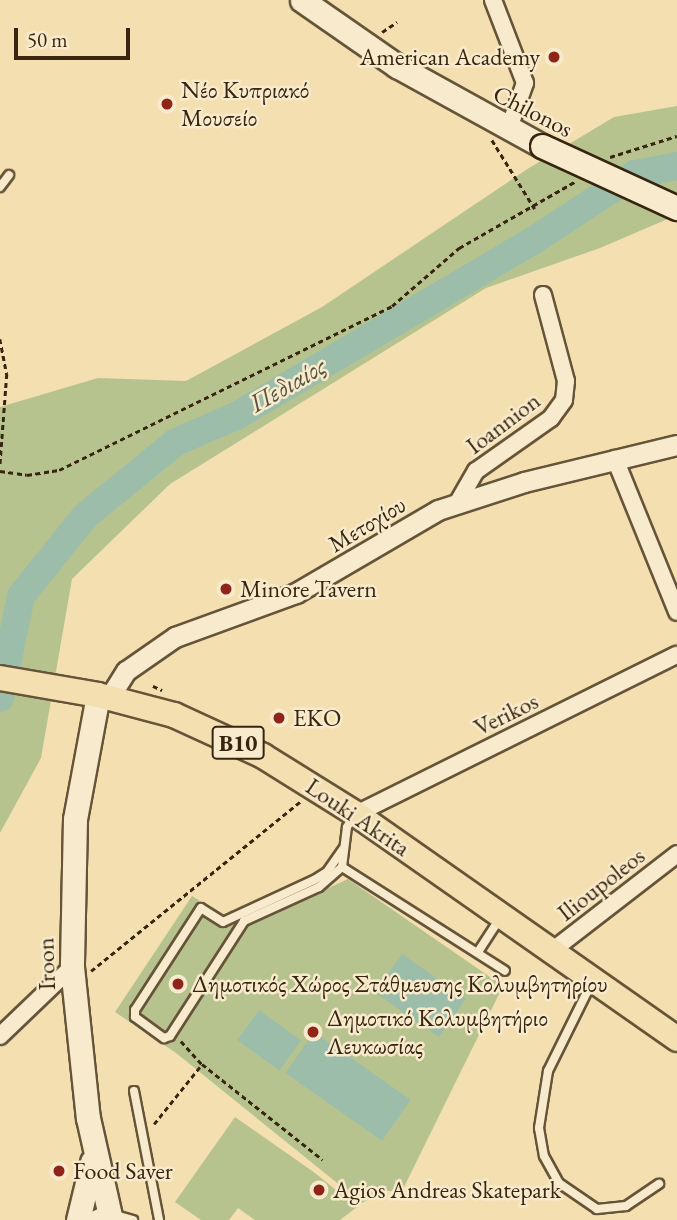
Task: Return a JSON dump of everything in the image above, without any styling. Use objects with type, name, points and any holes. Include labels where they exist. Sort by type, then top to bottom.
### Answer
[{"type":"main road","name":"Chilonos","points":[[302,0],[397,66],[503,125],[541,146],[677,208]]},
{"type":"main road","name":"Louki Akrita","points":[[0,678],[103,696],[174,716],[235,741],[356,814],[677,1039]]},
{"type":"main road","name":"Iroon","points":[[103,696],[75,819],[81,969],[94,1152],[104,1218]]},
{"type":"main road","points":[[78,1220],[94,1152]]},
{"type":"street","points":[[493,0],[525,83],[503,125]]},
{"type":"street","name":"Ioannion","points":[[458,502],[476,471],[551,418],[564,401],[566,381],[542,295]]},
{"type":"street","name":"Μετοχίου","points":[[103,696],[126,671],[175,637],[296,593],[458,502],[677,445]]},
{"type":"street","points":[[615,460],[677,612]]},
{"type":"street","name":"Verikos","points":[[356,814],[677,655]]},
{"type":"street","name":"Ilioupoleos","points":[[553,950],[677,854]]},
{"type":"street","points":[[0,1036],[81,969]]},
{"type":"lane","points":[[0,187],[9,175]]},
{"type":"lane","points":[[342,849],[342,867],[319,887],[244,921],[174,1032],[164,1038],[133,1014],[201,908],[223,922],[314,880],[327,872],[342,849],[356,814]]},
{"type":"lane","points":[[342,867],[505,971]]},
{"type":"lane","points":[[478,952],[502,915]]},
{"type":"lane","points":[[594,979],[548,1071],[539,1128],[544,1156],[559,1183],[597,1209],[626,1206],[659,1184]]},
{"type":"lane","points":[[134,1091],[159,1220]]},
{"type":"lane","points":[[104,1218],[133,1220]]},
{"type":"path","points":[[375,37],[397,22]]},
{"type":"path","points":[[503,125],[489,136],[535,209]]},
{"type":"path","points":[[608,158],[677,136]]},
{"type":"path","points":[[0,339],[7,374],[0,469],[27,475],[71,464],[392,306],[459,248],[493,226],[535,209],[581,178]]},
{"type":"path","points":[[81,969],[300,802]]},
{"type":"path","points":[[174,1032],[202,1064],[323,1160]]},
{"type":"path","points":[[143,1138],[202,1064]]},
{"type":"green space","points":[[677,106],[677,215],[600,248],[486,288],[170,484],[72,579],[41,758],[0,833],[0,407],[98,378],[186,381],[322,307],[529,168],[614,117]]},
{"type":"green space","name":"Δημοτικό Κολυμβητήριο Λευκωσίας","points":[[348,879],[503,986],[402,1191],[383,1191],[362,1203],[176,1053],[115,1012],[192,896],[224,916],[231,910],[252,923]]},
{"type":"green space","points":[[235,1117],[315,1173],[357,1207],[340,1220],[255,1220],[238,1208],[229,1220],[201,1220],[175,1202]]},
{"type":"shaded area","points":[[402,954],[466,999],[439,1037],[375,993]]},
{"type":"shaded area","points":[[259,1010],[301,1041],[279,1070],[237,1040]]},
{"type":"shaded area","points":[[314,1032],[411,1100],[382,1141],[285,1073]]},
{"type":"waterway","name":"Πεδιαίος","points":[[0,698],[21,596],[85,516],[176,442],[238,415],[531,242],[635,174],[677,166]]},
{"type":"place","name":"American Academy","points":[[554,57]]},
{"type":"place","name":"Νέο Κυπριακό Μουσείο","points":[[167,104]]},
{"type":"place","name":"Minore Tavern","points":[[226,589]]},
{"type":"place","name":"EKO","points":[[279,718]]},
{"type":"place","name":"Δημοτικός Χώρος Στάθμευσης Κολυμβητηρίου","points":[[178,984]]},
{"type":"place","name":"Δημοτικό Κολυμβητήριο Λευκωσίας","points":[[313,1032]]},
{"type":"place","name":"Food Saver","points":[[59,1171]]},
{"type":"place","name":"Agios Andreas Skatepark","points":[[319,1190]]}]
